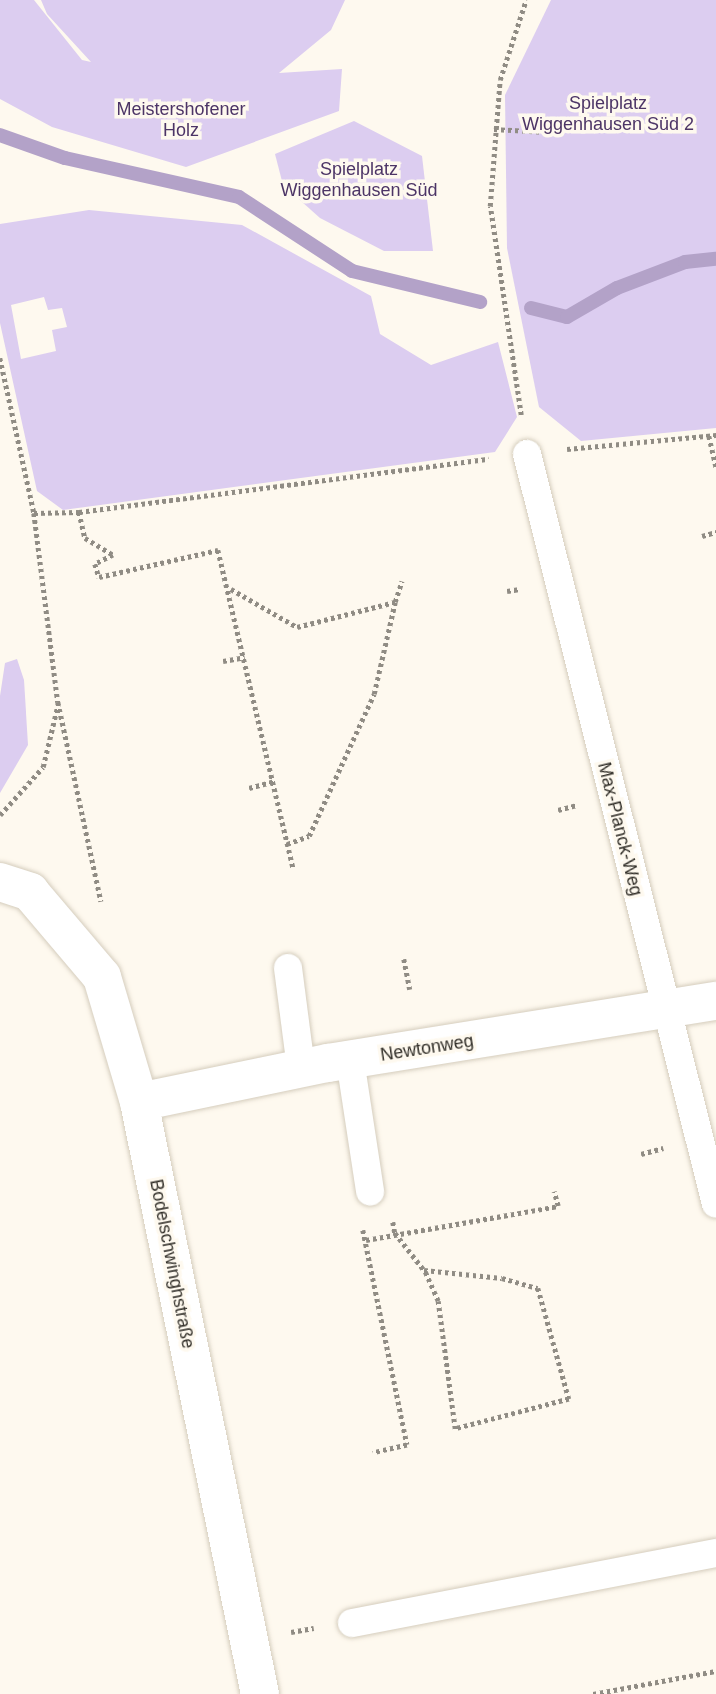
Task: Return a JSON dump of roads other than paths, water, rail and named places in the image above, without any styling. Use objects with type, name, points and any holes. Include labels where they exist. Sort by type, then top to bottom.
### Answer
[{"type":"street","name":"Bodelschwinghstraße","points":[[0,882],[30,892],[102,977],[139,1102],[260,1694]]},
{"type":"street","name":"Newtonweg","points":[[139,1102],[301,1068],[668,1010],[716,1000]]},
{"type":"lane","name":"Max-Planck-Weg","points":[[527,454],[716,1204]]},
{"type":"lane","points":[[288,968],[301,1068]]},
{"type":"lane","points":[[350,1060],[365,1204]]},
{"type":"lane","points":[[352,1623],[716,1553]]},
{"type":"waterway","points":[[0,135],[65,158],[239,197],[352,271],[480,302]]},
{"type":"waterway","points":[[531,308],[567,317],[617,288],[685,262],[716,259]]},
{"type":"park label","name":"Spielplatz Wiggenhausen Süd 2","points":[[608,114]]},
{"type":"park label","name":"Meistershofener Holz","points":[[181,120]]},
{"type":"park label","name":"Spielplatz Wiggenhausen Süd","points":[[359,180]]}]
